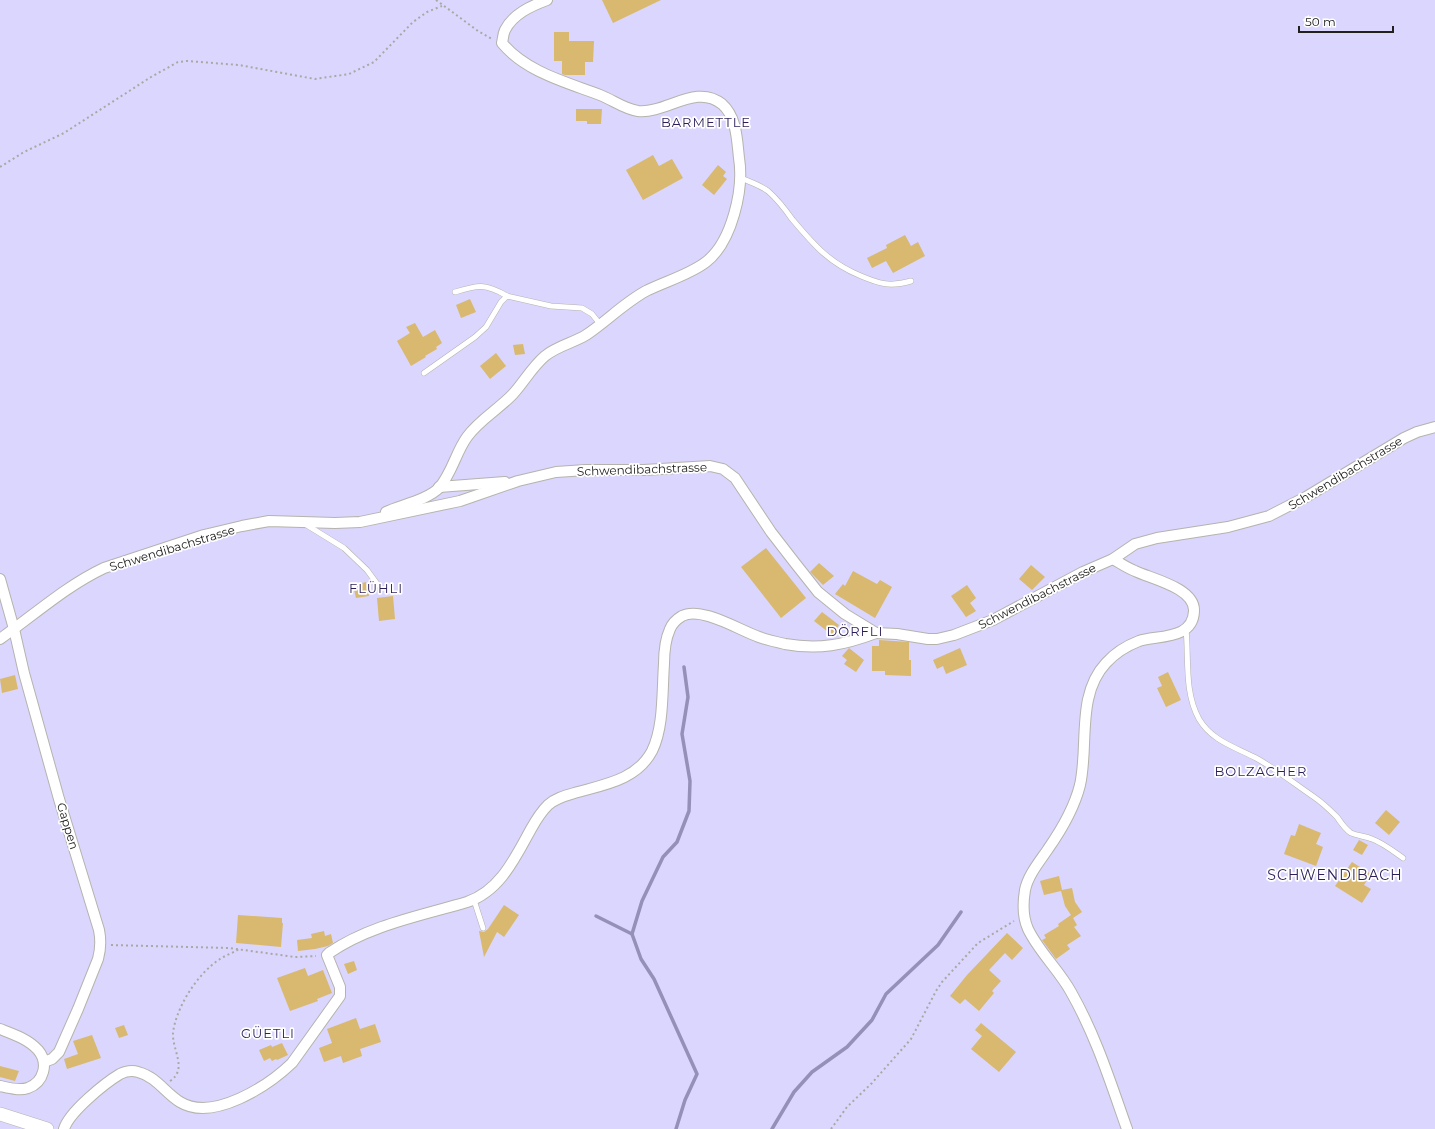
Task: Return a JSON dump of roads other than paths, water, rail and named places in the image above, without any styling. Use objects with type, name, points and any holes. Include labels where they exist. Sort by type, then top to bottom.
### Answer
[{"type":"street","points":[[374,519],[428,495],[439,487],[467,437],[514,393],[540,360],[551,352],[572,342],[600,324],[630,300],[663,282],[697,268],[713,256],[724,242],[735,212],[741,178],[740,165],[734,123],[730,114],[720,103],[701,97],[692,98],[645,111],[629,109],[602,96],[562,82],[532,67],[510,53],[502,43],[505,31],[518,15],[526,9],[547,0]]},
{"type":"street","name":"Schwendibachstrasse","points":[[0,640],[64,591],[104,568],[204,535],[242,526],[269,522],[349,523],[374,519],[460,501],[518,481],[545,474],[586,470],[625,471],[710,466],[723,469],[740,483],[771,532],[818,592],[845,614],[876,633],[937,639],[954,635],[1005,614],[1083,572],[1113,559],[1129,547],[1144,541],[1228,527],[1269,516],[1306,497],[1404,438],[1435,426]]},
{"type":"street","points":[[439,487],[518,481]]},
{"type":"street","points":[[1113,559],[1134,571],[1173,586],[1186,594],[1193,603],[1194,613],[1192,620],[1186,629],[1175,634],[1140,641],[1126,647],[1110,658],[1098,673],[1093,684],[1087,707],[1084,756],[1077,796],[1066,822],[1028,880],[1024,892],[1024,915],[1028,929],[1071,992],[1098,1046],[1128,1129]]},
{"type":"street","name":"Gappen","points":[[0,579],[59,799],[99,930],[101,945],[98,959],[65,1040],[56,1056],[44,1062]]},
{"type":"street","points":[[64,1129],[68,1120],[81,1105],[121,1074],[133,1071],[138,1072],[151,1078],[184,1105],[190,1107],[207,1108],[223,1104],[242,1096],[279,1075],[292,1063],[339,999],[341,992],[340,987],[327,955],[345,943],[376,928],[474,900],[485,894],[498,882],[510,865],[539,815],[548,805],[553,801],[569,794],[620,780],[637,770],[649,756],[656,738],[660,720],[667,637],[673,623],[682,616],[688,614],[702,614],[759,637],[785,644],[802,646],[830,646],[842,644],[876,633]]},
{"type":"street","points":[[0,1029],[23,1039],[37,1049],[44,1062],[42,1075],[39,1081],[33,1085],[20,1089],[0,1086]]},
{"type":"street","points":[[0,1114],[47,1129]]},
{"type":"lane","points":[[741,178],[762,187],[772,195],[815,245],[835,263],[875,282],[888,285],[911,281]]},
{"type":"lane","points":[[455,292],[473,286],[486,286],[507,296],[551,306],[582,308],[592,314],[600,324]]},
{"type":"lane","points":[[424,373],[475,337],[486,327],[501,302],[507,296]]},
{"type":"lane","points":[[302,522],[344,548],[367,570],[378,585]]},
{"type":"lane","points":[[1186,629],[1188,647],[1188,676],[1192,701],[1199,719],[1210,733],[1226,744],[1261,761],[1315,797],[1331,811],[1348,830],[1384,845],[1403,858]]},
{"type":"lane","points":[[474,900],[483,928]]},
{"type":"waterway","points":[[676,1129],[685,1100],[697,1074],[654,979],[641,959],[632,934],[642,901],[663,857],[677,842],[689,811],[690,781],[682,734],[688,697],[684,667]]},
{"type":"waterway","points":[[772,1129],[794,1092],[812,1072],[847,1047],[872,1020],[886,994],[938,945],[961,912]]},
{"type":"waterway","points":[[596,916],[632,934]]},
{"type":"district","name":"BARMETTLE","points":[[706,122]]},
{"type":"district","name":"FLÜHLI","points":[[376,588]]},
{"type":"district","name":"DÖRFLI","points":[[855,631]]},
{"type":"district","name":"BOLZACHER","points":[[1261,771]]},
{"type":"district","name":"SCHWENDIBACH","points":[[1335,875]]},
{"type":"district","name":"GÜETLI","points":[[268,1033]]}]
